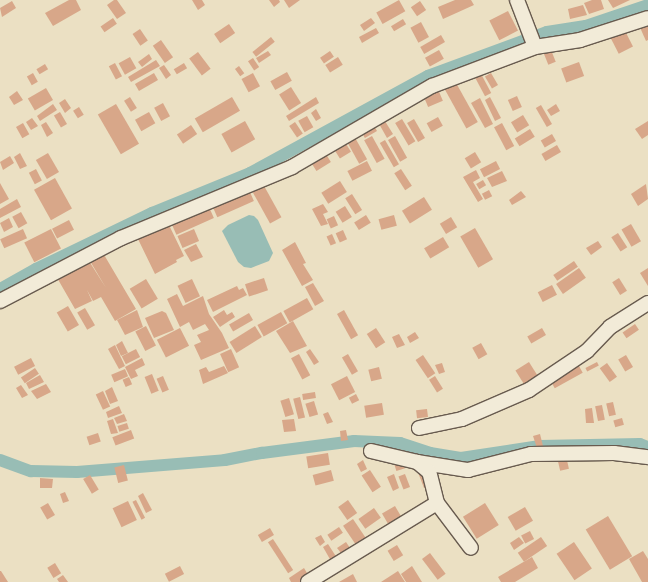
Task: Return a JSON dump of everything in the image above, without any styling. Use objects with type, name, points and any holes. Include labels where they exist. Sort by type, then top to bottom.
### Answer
[{"type":"street","points":[[517,0],[535,47]]},
{"type":"street","points":[[0,301],[121,238],[292,167],[432,86],[535,47],[580,40],[648,18]]},
{"type":"street","points":[[419,428],[462,419],[529,390],[587,351],[610,327],[648,303]]},
{"type":"street","points":[[370,450],[417,462],[468,470],[531,454],[614,453],[648,457]]},
{"type":"street","points":[[417,462],[428,472],[436,502],[471,548]]},
{"type":"street","points":[[308,582],[436,502]]},
{"type":"water","points":[[249,215],[254,216],[258,220],[273,253],[269,261],[251,268],[244,267],[238,262],[222,231],[228,225]]},
{"type":"building","points":[[69,0],[76,0],[81,10],[53,26],[45,13]]},
{"type":"building","points":[[117,0],[126,13],[117,19],[107,5]]},
{"type":"building","points":[[192,0],[202,0],[205,5],[198,10]]},
{"type":"building","points":[[269,0],[279,0],[280,2],[274,7]]},
{"type":"building","points":[[284,0],[300,0],[289,8]]},
{"type":"building","points":[[399,0],[405,11],[383,24],[376,13]]},
{"type":"building","points":[[455,0],[471,0],[474,5],[443,19],[438,7]]},
{"type":"building","points":[[592,0],[601,0],[604,9],[589,14],[584,3]]},
{"type":"building","points":[[608,0],[630,0],[613,8]]},
{"type":"building","points":[[12,1],[16,8],[2,17],[0,8]]},
{"type":"building","points":[[420,1],[426,10],[417,16],[411,7]]},
{"type":"building","points":[[583,5],[587,15],[570,19],[568,9]]},
{"type":"building","points":[[508,11],[518,31],[499,40],[489,21]]},
{"type":"building","points":[[113,18],[117,24],[104,32],[101,26]]},
{"type":"building","points":[[371,18],[375,23],[364,31],[360,25]]},
{"type":"building","points":[[403,19],[406,24],[394,31],[391,26]]},
{"type":"building","points":[[648,19],[648,40],[646,41],[638,23]]},
{"type":"building","points":[[421,22],[429,37],[418,43],[410,28]]},
{"type":"building","points":[[229,24],[235,33],[220,43],[214,34]]},
{"type":"building","points":[[623,27],[633,47],[619,54],[609,34]]},
{"type":"building","points":[[376,28],[379,33],[362,43],[359,37]]},
{"type":"building","points":[[140,29],[148,41],[140,46],[133,34]]},
{"type":"building","points":[[441,35],[445,42],[424,54],[420,47]]},
{"type":"building","points":[[271,37],[275,42],[256,57],[252,52]]},
{"type":"building","points":[[161,40],[173,57],[165,63],[153,46]]},
{"type":"building","points":[[549,45],[556,62],[548,65],[542,48]]},
{"type":"building","points":[[439,50],[444,59],[430,67],[425,58]]},
{"type":"building","points":[[268,51],[271,55],[259,63],[256,58]]},
{"type":"building","points":[[330,51],[334,57],[324,64],[320,58]]},
{"type":"building","points":[[198,52],[211,69],[202,75],[189,59]]},
{"type":"building","points":[[149,54],[152,59],[142,67],[138,62]]},
{"type":"building","points":[[130,57],[136,68],[125,75],[119,63]]},
{"type":"building","points":[[338,57],[343,65],[330,73],[325,65]]},
{"type":"building","points":[[253,58],[259,67],[254,70],[248,61]]},
{"type":"building","points":[[156,60],[160,66],[131,82],[128,77]]},
{"type":"building","points":[[579,62],[584,76],[566,83],[561,68]]},
{"type":"building","points":[[115,63],[122,76],[116,80],[109,66]]},
{"type":"building","points":[[184,63],[187,68],[177,74],[174,69]]},
{"type":"building","points":[[45,64],[48,69],[40,74],[36,69]]},
{"type":"building","points":[[164,65],[171,75],[166,79],[159,68]]},
{"type":"building","points":[[239,66],[244,73],[240,76],[235,69]]},
{"type":"building","points":[[479,70],[491,93],[485,96],[473,73]]},
{"type":"building","points":[[287,72],[292,81],[275,90],[270,81]]},
{"type":"building","points":[[33,73],[38,82],[32,85],[27,76]]},
{"type":"building","points":[[154,73],[158,80],[139,91],[135,84]]},
{"type":"building","points":[[253,73],[260,86],[249,92],[242,79]]},
{"type":"building","points":[[491,73],[498,85],[492,89],[485,76]]},
{"type":"building","points":[[455,81],[478,122],[466,128],[444,87]]},
{"type":"building","points":[[291,87],[301,103],[289,111],[279,94]]},
{"type":"building","points":[[437,87],[443,101],[428,107],[422,93]]},
{"type":"building","points":[[46,88],[53,100],[35,111],[28,98]]},
{"type":"building","points":[[17,91],[23,100],[14,105],[9,97]]},
{"type":"building","points":[[517,96],[522,107],[513,111],[508,100]]},
{"type":"building","points":[[130,97],[137,108],[131,112],[124,101]]},
{"type":"building","points":[[232,97],[240,111],[203,132],[195,118]]},
{"type":"building","points":[[316,97],[319,103],[289,121],[286,116]]},
{"type":"building","points":[[490,97],[501,118],[495,121],[485,100]]},
{"type":"building","points":[[480,98],[493,124],[485,128],[471,103]]},
{"type":"building","points":[[65,99],[71,108],[65,113],[59,103]]},
{"type":"building","points":[[163,103],[170,116],[161,121],[154,108]]},
{"type":"building","points":[[53,104],[57,110],[40,121],[37,116]]},
{"type":"building","points":[[116,104],[139,144],[121,154],[98,115]]},
{"type":"building","points":[[556,104],[560,111],[551,116],[547,110]]},
{"type":"building","points":[[541,105],[552,124],[547,127],[536,108]]},
{"type":"building","points":[[79,107],[84,115],[78,118],[73,111]]},
{"type":"building","points":[[316,109],[321,118],[316,121],[311,113]]},
{"type":"building","points":[[60,112],[67,124],[61,128],[54,116]]},
{"type":"building","points":[[149,112],[155,123],[141,131],[135,120]]},
{"type":"building","points":[[523,115],[529,125],[517,132],[511,122]]},
{"type":"building","points":[[307,116],[313,127],[305,132],[298,121]]},
{"type":"building","points":[[438,117],[443,126],[431,132],[427,123]]},
{"type":"building","points":[[32,118],[38,126],[31,130],[26,122]]},
{"type":"building","points":[[383,118],[393,134],[387,138],[378,122]]},
{"type":"building","points":[[402,119],[415,141],[409,145],[395,123]]},
{"type":"building","points":[[414,119],[425,138],[418,142],[407,123]]},
{"type":"building","points":[[245,121],[255,139],[232,152],[221,134]]},
{"type":"building","points":[[648,121],[648,135],[642,139],[635,129]]},
{"type":"building","points":[[46,122],[53,133],[47,137],[41,125]]},
{"type":"building","points":[[295,122],[303,134],[297,138],[289,126]]},
{"type":"building","points":[[23,123],[29,134],[22,138],[16,127]]},
{"type":"building","points":[[502,123],[514,146],[506,150],[494,127]]},
{"type":"building","points":[[373,124],[377,131],[365,138],[361,131]]},
{"type":"building","points":[[191,125],[197,134],[183,144],[177,135]]},
{"type":"building","points":[[530,129],[535,137],[520,146],[515,139]]},
{"type":"building","points":[[353,134],[367,159],[359,164],[345,138]]},
{"type":"building","points":[[552,134],[556,141],[545,147],[541,141]]},
{"type":"building","points":[[372,136],[385,159],[377,163],[364,140]]},
{"type":"building","points":[[395,136],[407,158],[400,162],[388,140]]},
{"type":"building","points":[[343,139],[351,152],[340,159],[332,146]]},
{"type":"building","points":[[385,140],[399,164],[394,167],[380,143]]},
{"type":"building","points":[[557,145],[561,152],[545,161],[541,154]]},
{"type":"building","points":[[324,151],[331,162],[316,171],[310,160]]},
{"type":"building","points":[[475,152],[481,162],[471,168],[465,158]]},
{"type":"building","points":[[20,153],[27,166],[20,169],[14,157]]},
{"type":"building","points":[[48,153],[59,172],[47,179],[36,160]]},
{"type":"building","points":[[10,156],[14,163],[3,170],[0,162]]},
{"type":"building","points":[[367,161],[372,171],[352,181],[347,171]]},
{"type":"building","points":[[496,161],[500,169],[484,177],[480,169]]},
{"type":"building","points":[[36,169],[42,181],[35,184],[29,173]]},
{"type":"building","points":[[401,169],[412,186],[405,190],[394,173]]},
{"type":"building","points":[[476,170],[480,178],[473,182],[483,199],[478,202],[463,177]]},
{"type":"building","points":[[502,171],[507,181],[492,187],[487,178]]},
{"type":"building","points":[[55,178],[72,209],[51,220],[34,190]]},
{"type":"building","points":[[483,180],[486,185],[479,189],[476,184]]},
{"type":"building","points":[[340,181],[347,192],[328,204],[321,193]]},
{"type":"building","points":[[0,183],[9,199],[0,204]]},
{"type":"building","points":[[263,184],[281,217],[270,224],[252,190]]},
{"type":"building","points":[[646,184],[648,199],[638,206],[631,194]]},
{"type":"building","points":[[249,190],[254,201],[217,217],[212,206]]},
{"type":"building","points":[[489,190],[492,196],[485,200],[482,194]]},
{"type":"building","points":[[521,191],[526,197],[512,205],[509,200]]},
{"type":"building","points":[[352,194],[362,210],[355,214],[345,198]]},
{"type":"building","points":[[424,197],[432,210],[410,223],[402,211]]},
{"type":"building","points":[[17,199],[21,207],[0,218],[0,209]]},
{"type":"building","points":[[323,204],[328,212],[323,214],[328,224],[321,226],[312,209]]},
{"type":"building","points":[[345,206],[352,217],[343,223],[336,212]]},
{"type":"building","points":[[209,207],[214,218],[176,235],[172,224]]},
{"type":"building","points":[[21,212],[27,223],[19,228],[12,217]]},
{"type":"building","points":[[366,215],[371,223],[359,230],[354,222]]},
{"type":"building","points":[[394,215],[397,226],[381,230],[379,219]]},
{"type":"building","points":[[334,216],[338,225],[331,228],[327,219]]},
{"type":"building","points":[[451,217],[457,227],[446,234],[440,224]]},
{"type":"building","points":[[9,218],[13,227],[4,232],[0,223]]},
{"type":"building","points":[[69,220],[74,230],[57,238],[52,229]]},
{"type":"building","points":[[168,223],[184,256],[155,274],[137,237]]},
{"type":"building","points":[[631,224],[641,241],[631,247],[621,230]]},
{"type":"building","points":[[475,228],[493,259],[478,268],[460,236]]},
{"type":"building","points":[[23,229],[27,238],[4,248],[0,239]]},
{"type":"building","points":[[51,229],[61,249],[34,262],[24,243]]},
{"type":"building","points":[[194,229],[199,241],[183,248],[177,236]]},
{"type":"building","points":[[343,230],[347,239],[340,242],[336,233]]},
{"type":"building","points":[[618,233],[627,247],[621,252],[611,237]]},
{"type":"building","points":[[332,234],[336,243],[331,246],[327,236]]},
{"type":"building","points":[[443,237],[449,247],[430,259],[424,248]]},
{"type":"building","points":[[598,241],[602,247],[591,255],[586,248]]},
{"type":"building","points":[[295,242],[306,263],[303,264],[313,280],[302,286],[282,250]]},
{"type":"building","points":[[196,244],[203,257],[191,262],[184,250]]},
{"type":"building","points":[[103,253],[136,309],[115,321],[101,297],[93,301],[87,290],[92,301],[75,309],[56,276],[89,261],[106,288],[90,261]]},
{"type":"building","points":[[574,261],[578,267],[557,281],[553,275]]},
{"type":"building","points":[[579,268],[586,278],[563,294],[556,284]]},
{"type":"building","points":[[648,268],[648,286],[640,273]]},
{"type":"building","points":[[264,278],[268,290],[249,297],[245,284]]},
{"type":"building","points":[[619,278],[627,291],[620,295],[612,282]]},
{"type":"building","points":[[146,279],[158,299],[142,309],[130,289]]},
{"type":"building","points":[[192,279],[200,296],[186,303],[177,286]]},
{"type":"building","points":[[313,283],[324,301],[315,306],[305,287]]},
{"type":"building","points":[[552,285],[557,295],[543,302],[538,292]]},
{"type":"building","points":[[237,286],[239,290],[243,288],[247,295],[213,312],[207,300]]},
{"type":"building","points":[[177,294],[183,306],[203,296],[209,314],[222,333],[229,348],[201,360],[194,345],[201,342],[197,335],[209,330],[205,324],[193,330],[189,322],[180,327],[167,299]]},
{"type":"building","points":[[307,298],[313,309],[290,322],[283,311]]},
{"type":"building","points":[[68,306],[79,325],[68,332],[57,312]]},
{"type":"building","points":[[85,308],[95,325],[87,330],[77,312]]},
{"type":"building","points":[[137,310],[143,327],[125,335],[117,320]]},
{"type":"building","points":[[224,310],[227,315],[232,312],[235,317],[220,327],[213,317]]},
{"type":"building","points":[[344,310],[358,335],[351,339],[337,314]]},
{"type":"building","points":[[162,311],[166,313],[174,330],[154,338],[145,318]]},
{"type":"building","points":[[281,312],[287,323],[264,336],[257,325]]},
{"type":"building","points":[[249,313],[253,320],[233,331],[229,324]]},
{"type":"building","points":[[293,321],[307,346],[290,353],[276,331]]},
{"type":"building","points":[[635,324],[639,330],[626,338],[623,332]]},
{"type":"building","points":[[146,326],[156,346],[145,351],[135,331]]},
{"type":"building","points":[[255,326],[262,337],[236,353],[230,342]]},
{"type":"building","points":[[180,328],[189,346],[166,358],[157,340]]},
{"type":"building","points":[[376,328],[385,342],[376,348],[367,334]]},
{"type":"building","points":[[542,328],[546,335],[531,343],[527,336]]},
{"type":"building","points":[[415,332],[419,338],[410,343],[407,337]]},
{"type":"building","points":[[399,334],[405,345],[397,348],[392,337]]},
{"type":"building","points":[[122,341],[128,353],[121,356],[116,345]]},
{"type":"building","points":[[481,343],[487,354],[479,359],[472,348]]},
{"type":"building","points":[[115,345],[125,366],[119,369],[108,349]]},
{"type":"building","points":[[136,349],[140,357],[126,364],[122,356]]},
{"type":"building","points":[[231,349],[239,367],[228,372],[220,354]]},
{"type":"building","points":[[310,349],[319,362],[314,365],[306,352]]},
{"type":"building","points":[[299,354],[310,375],[302,379],[291,358]]},
{"type":"building","points":[[348,354],[358,371],[352,375],[342,358]]},
{"type":"building","points":[[423,355],[435,373],[428,378],[416,360]]},
{"type":"building","points":[[626,355],[633,367],[625,372],[618,360]]},
{"type":"building","points":[[574,357],[583,373],[555,388],[546,373]]},
{"type":"building","points":[[31,358],[35,366],[18,375],[14,367]]},
{"type":"building","points":[[142,358],[145,365],[135,370],[138,376],[131,379],[125,367]]},
{"type":"building","points":[[529,362],[539,378],[525,387],[515,370]]},
{"type":"building","points":[[597,362],[599,366],[587,371],[585,368]]},
{"type":"building","points":[[442,363],[445,372],[439,374],[435,365]]},
{"type":"building","points":[[607,363],[617,377],[610,382],[600,368]]},
{"type":"building","points":[[224,366],[228,373],[203,384],[199,370],[206,367],[209,372]]},
{"type":"building","points":[[379,367],[382,379],[371,381],[368,370]]},
{"type":"building","points":[[35,368],[39,374],[25,383],[21,378]]},
{"type":"building","points":[[125,369],[128,376],[114,382],[111,375]]},
{"type":"building","points":[[152,374],[159,391],[151,394],[145,377]]},
{"type":"building","points":[[40,375],[44,382],[29,389],[26,383]]},
{"type":"building","points":[[163,376],[169,390],[162,393],[157,379]]},
{"type":"building","points":[[347,376],[355,392],[339,400],[331,384]]},
{"type":"building","points":[[435,376],[443,389],[437,392],[429,380]]},
{"type":"building","points":[[129,377],[132,384],[126,387],[123,380]]},
{"type":"building","points":[[46,384],[51,392],[37,399],[31,391]]},
{"type":"building","points":[[21,385],[28,395],[22,398],[16,388]]},
{"type":"building","points":[[112,387],[118,401],[110,404],[105,391]]},
{"type":"building","points":[[103,391],[110,406],[103,410],[96,394]]},
{"type":"building","points":[[315,392],[316,398],[303,400],[302,394]]},
{"type":"building","points":[[356,394],[359,400],[352,404],[349,398]]},
{"type":"building","points":[[300,397],[305,417],[298,419],[293,399]]},
{"type":"building","points":[[289,398],[294,414],[285,417],[280,401]]},
{"type":"building","points":[[314,401],[318,414],[309,417],[305,404]]},
{"type":"building","points":[[613,402],[616,415],[609,416],[606,404]]},
{"type":"building","points":[[382,403],[384,415],[366,418],[364,406]]},
{"type":"building","points":[[602,405],[605,420],[598,421],[595,406]]},
{"type":"building","points":[[119,406],[122,413],[108,418],[106,412]]},
{"type":"building","points":[[592,408],[594,423],[586,423],[585,409]]},
{"type":"building","points":[[427,409],[428,417],[417,418],[416,410]]},
{"type":"building","points":[[328,412],[333,422],[327,424],[323,414]]},
{"type":"building","points":[[124,414],[127,421],[117,424],[114,418]]},
{"type":"building","points":[[622,418],[624,425],[615,427],[613,420]]},
{"type":"building","points":[[113,419],[118,433],[111,434],[107,421]]},
{"type":"building","points":[[294,419],[296,431],[284,432],[282,420]]},
{"type":"building","points":[[127,423],[129,429],[119,432],[117,426]]},
{"type":"building","points":[[131,430],[134,438],[116,446],[112,437]]},
{"type":"building","points":[[346,430],[348,440],[341,441],[340,431]]},
{"type":"building","points":[[98,433],[101,442],[89,445],[87,437]]},
{"type":"building","points":[[540,434],[543,446],[537,448],[533,436]]},
{"type":"building","points":[[400,452],[405,468],[396,471],[391,455]]},
{"type":"building","points":[[328,453],[330,465],[308,468],[306,456]]},
{"type":"building","points":[[566,456],[569,469],[560,471],[557,458]]},
{"type":"building","points":[[363,460],[367,469],[361,472],[357,464]]},
{"type":"building","points":[[414,462],[430,485],[424,488]]},
{"type":"building","points":[[124,465],[128,481],[118,483],[114,467]]},
{"type":"building","points":[[331,470],[334,481],[315,486],[313,475]]},
{"type":"building","points":[[370,470],[381,487],[373,492],[362,475]]},
{"type":"building","points":[[394,474],[399,488],[393,491],[387,477]]},
{"type":"building","points":[[405,474],[410,487],[403,490],[398,477]]},
{"type":"building","points":[[90,475],[99,490],[92,494],[83,479]]},
{"type":"building","points":[[40,478],[53,479],[52,488],[40,488]]},
{"type":"building","points":[[65,492],[69,501],[63,503],[60,494]]},
{"type":"building","points":[[143,493],[152,510],[146,513],[138,496]]},
{"type":"building","points":[[136,500],[145,518],[142,520],[132,502]]},
{"type":"building","points":[[348,500],[357,513],[347,520],[338,507]]},
{"type":"building","points":[[128,501],[137,520],[121,527],[113,508]]},
{"type":"building","points":[[48,503],[55,515],[47,520],[40,508]]},
{"type":"building","points":[[485,503],[499,525],[477,539],[463,517]]},
{"type":"building","points":[[395,506],[402,518],[389,526],[382,514]]},
{"type":"building","points":[[525,507],[533,521],[516,531],[508,517]]},
{"type":"building","points":[[374,508],[381,518],[365,529],[358,519]]},
{"type":"building","points":[[608,516],[632,556],[610,570],[586,529]]},
{"type":"building","points":[[353,519],[367,540],[357,546],[343,526]]},
{"type":"building","points":[[339,527],[343,533],[331,541],[327,535]]},
{"type":"building","points":[[270,528],[274,535],[262,542],[258,535]]},
{"type":"building","points":[[530,531],[534,539],[525,544],[521,536]]},
{"type":"building","points":[[321,535],[325,542],[320,546],[315,538]]},
{"type":"building","points":[[519,537],[524,543],[514,550],[510,543]]},
{"type":"building","points":[[541,537],[547,546],[524,562],[518,553]]},
{"type":"building","points":[[273,539],[293,570],[288,573],[268,542]]},
{"type":"building","points":[[346,542],[350,548],[341,553],[337,548]]},
{"type":"building","points":[[574,542],[592,569],[574,580],[557,554]]},
{"type":"building","points":[[328,544],[337,558],[331,561],[323,547]]},
{"type":"building","points":[[397,545],[403,555],[394,561],[388,551]]},
{"type":"building","points":[[643,551],[648,559],[648,582],[642,582],[629,559]]},
{"type":"building","points":[[430,553],[446,574],[438,580],[422,559]]},
{"type":"building","points":[[532,557],[538,568],[515,582],[501,582],[498,577]]},
{"type":"building","points":[[55,563],[61,573],[53,578],[47,568]]},
{"type":"building","points":[[180,566],[184,574],[169,582],[165,574]]},
{"type":"building","points":[[412,566],[422,582],[406,582],[401,574]]},
{"type":"building","points":[[304,568],[310,578],[304,582],[291,582],[289,578]]},
{"type":"building","points":[[1,571],[8,582],[0,582]]},
{"type":"building","points":[[398,571],[405,582],[381,582]]},
{"type":"building","points":[[353,574],[357,582],[339,582]]},
{"type":"building","points":[[63,575],[68,582],[59,582],[57,579]]},
{"type":"waterway","points":[[0,289],[36,269],[152,213],[250,173],[428,76],[547,32],[586,26],[648,5]]},
{"type":"waterway","points":[[0,460],[31,471],[77,472],[225,460],[262,453],[354,441],[400,443],[430,453],[461,458],[540,446],[640,444],[648,447]]}]
